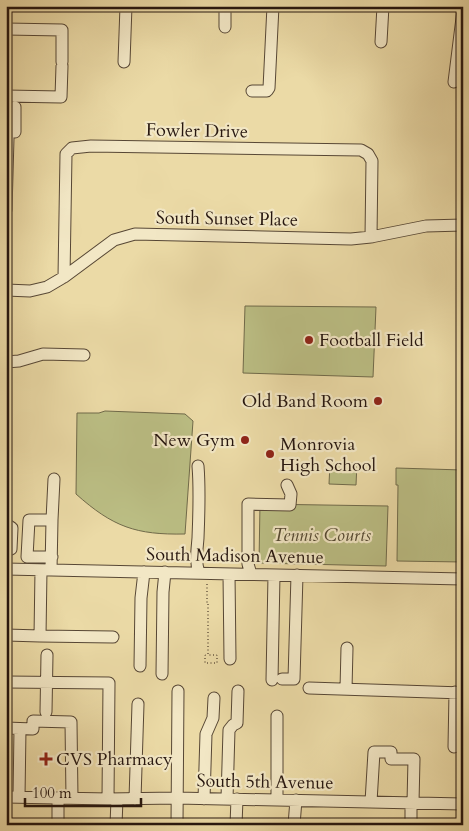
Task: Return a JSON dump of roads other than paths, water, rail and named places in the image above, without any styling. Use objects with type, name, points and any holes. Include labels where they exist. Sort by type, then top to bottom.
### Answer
[{"type":"street","points":[[124,62],[126,6]]},
{"type":"street","points":[[225,6],[225,27]]},
{"type":"street","points":[[252,91],[267,92],[269,88],[272,6]]},
{"type":"street","points":[[381,42],[383,6]]},
{"type":"street","points":[[454,82],[463,10]]},
{"type":"street","points":[[6,29],[62,30],[61,97],[6,96]]},
{"type":"street","points":[[6,132],[15,132],[16,107]]},
{"type":"street","points":[[6,138],[8,138],[6,210]]},
{"type":"street","name":"Fowler Drive","points":[[64,277],[66,154],[72,148],[90,146],[361,150],[368,154],[372,161],[371,237]]},
{"type":"street","name":"South Sunset Place","points":[[6,290],[30,291],[47,287],[64,277],[114,240],[135,234],[351,239],[426,226],[463,226]]},
{"type":"street","points":[[6,362],[19,361],[42,354],[84,355]]},
{"type":"street","points":[[198,466],[200,483],[198,548],[195,563],[199,573]]},
{"type":"street","points":[[40,636],[46,570],[52,557],[54,479]]},
{"type":"street","points":[[251,574],[248,564],[248,504],[290,505],[291,494],[287,485]]},
{"type":"street","points":[[52,520],[28,520],[27,557],[52,557]]},
{"type":"street","points":[[6,547],[6,526],[12,528],[12,546],[11,549],[6,551]]},
{"type":"street","name":"South Madison Avenue","points":[[6,569],[463,579]]},
{"type":"street","points":[[140,666],[141,598],[144,572]]},
{"type":"street","points":[[162,674],[163,592],[166,572]]},
{"type":"street","points":[[229,574],[230,659]]},
{"type":"street","points":[[274,575],[277,680],[294,679],[297,575]]},
{"type":"street","points":[[6,635],[112,637]]},
{"type":"street","points":[[346,689],[347,648]]},
{"type":"street","points":[[46,712],[47,655]]},
{"type":"street","points":[[6,682],[109,683],[112,799],[116,825]]},
{"type":"street","points":[[309,688],[459,693],[454,747]]},
{"type":"street","points":[[177,825],[178,691]]},
{"type":"street","points":[[236,825],[232,799],[229,730],[237,723],[238,691]]},
{"type":"street","points":[[204,799],[205,743],[207,729],[213,718],[214,698]]},
{"type":"street","points":[[135,799],[138,704]]},
{"type":"street","points":[[277,716],[277,800]]},
{"type":"street","points":[[6,728],[33,729],[33,721],[72,722],[72,798]]},
{"type":"street","points":[[19,797],[20,729]]},
{"type":"street","points":[[371,802],[374,752],[391,752],[391,759],[414,759],[411,825]]},
{"type":"street","name":"South 5th Avenue","points":[[6,797],[177,798],[463,804]]},
{"type":"street","points":[[58,798],[58,825]]},
{"type":"street","points":[[294,825],[296,800]]},
{"type":"place","name":"Football Field","points":[[309,340]]},
{"type":"place","name":"Old Band Room","points":[[378,401]]},
{"type":"place","name":"New Gym","points":[[245,440]]},
{"type":"place","name":"Monrovia High School","points":[[270,454]]},
{"type":"place","name":"CVS Pharmacy","points":[[46,759]]},
{"type":"park label","name":"Tennis Courts","points":[[322,535]]}]
